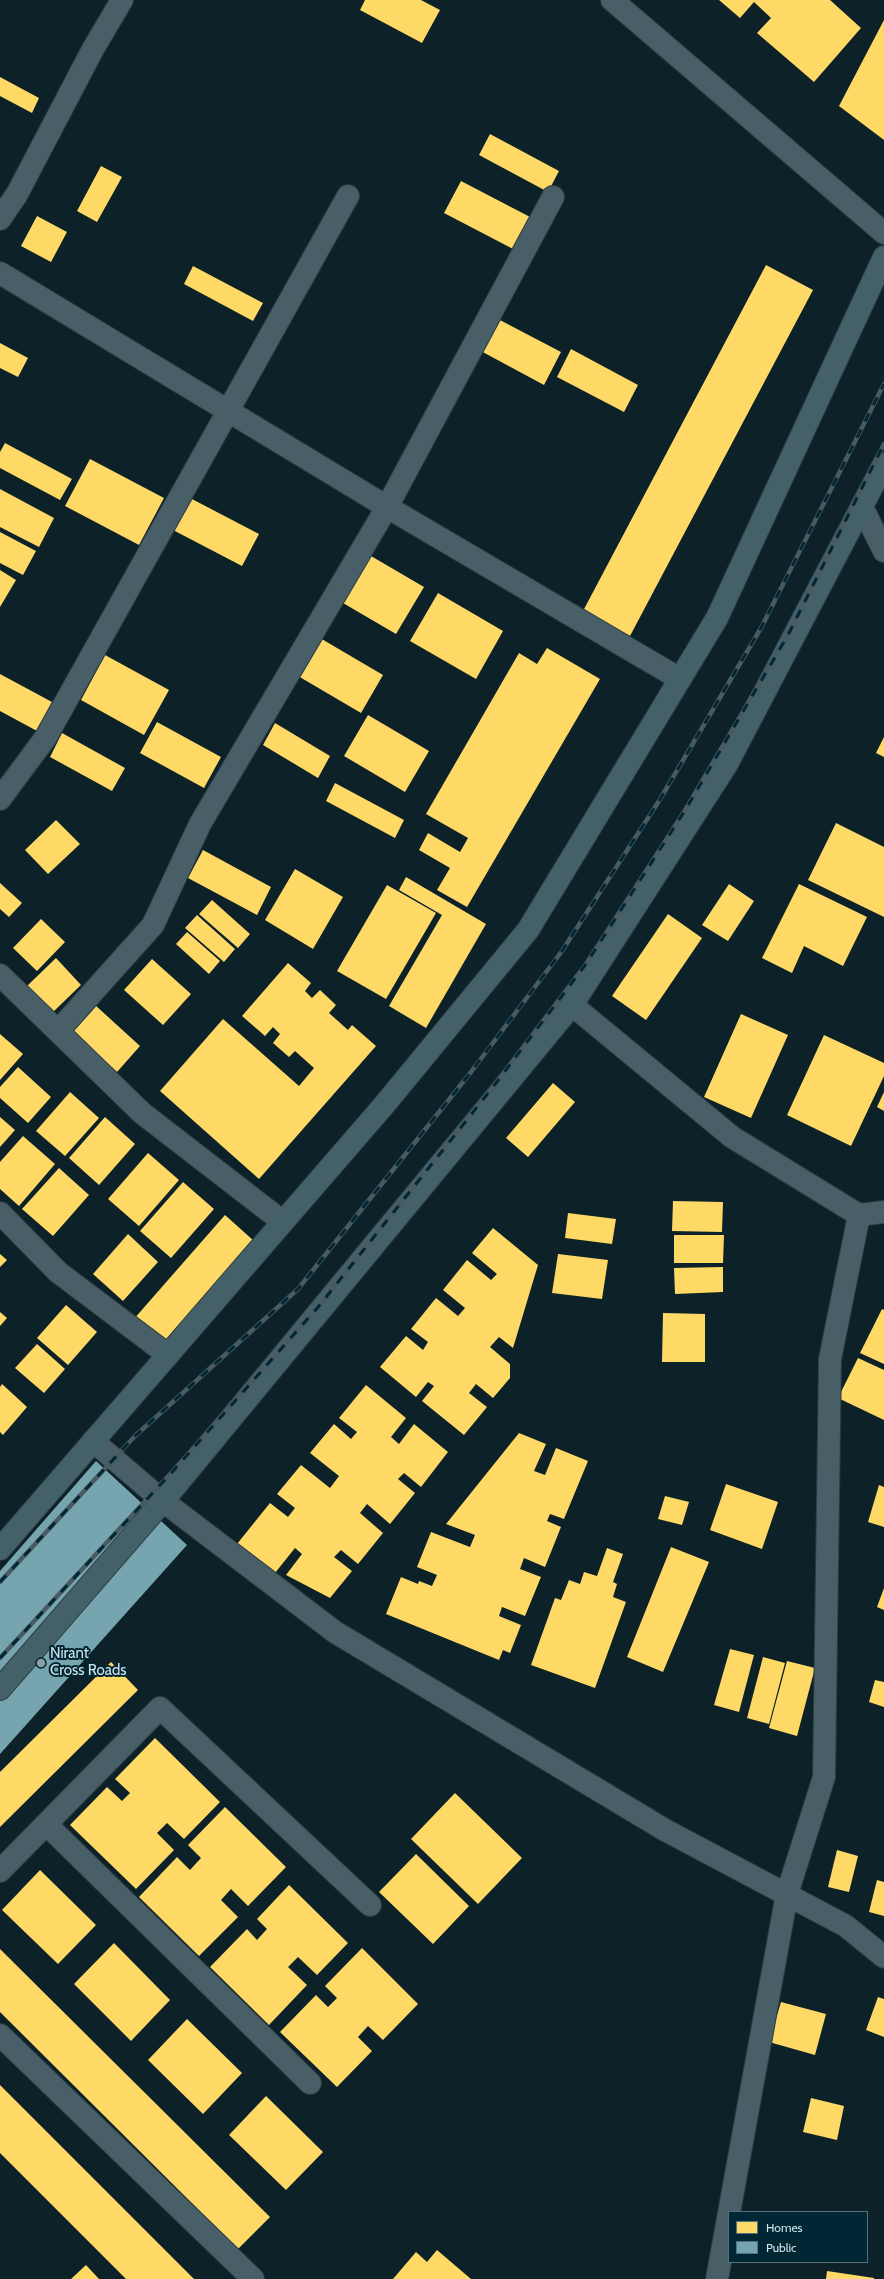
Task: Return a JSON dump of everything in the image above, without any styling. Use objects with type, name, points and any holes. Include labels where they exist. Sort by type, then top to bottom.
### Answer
[{"type":"main road","points":[[0,1549],[385,1104],[528,930],[717,618],[884,257]]},
{"type":"main road","points":[[0,1689],[163,1501],[572,1005],[727,764],[884,464]]},
{"type":"street","points":[[0,219],[17,194],[93,49],[122,0]]},
{"type":"street","points":[[612,0],[884,233]]},
{"type":"street","points":[[0,799],[46,738],[348,196]]},
{"type":"street","points":[[58,1031],[152,925],[200,824],[387,507],[553,197]]},
{"type":"street","points":[[0,273],[387,507],[680,679]]},
{"type":"street","points":[[862,507],[884,551]]},
{"type":"street","points":[[0,976],[142,1113],[284,1222]]},
{"type":"street","points":[[572,1005],[732,1137],[859,1215],[884,1212]]},
{"type":"street","points":[[0,1213],[58,1272],[168,1355]]},
{"type":"street","points":[[729,2211],[787,1894],[824,1777],[830,1359],[859,1215]]},
{"type":"street","points":[[93,1441],[163,1501],[335,1632],[665,1830],[846,1926],[884,1957]]},
{"type":"street","points":[[0,1871],[160,1708],[370,1905]]},
{"type":"street","points":[[46,1824],[310,2084]]},
{"type":"street","points":[[0,2035],[253,2279]]},
{"type":"street","points":[[717,2279],[728,2218]]},
{"type":"building: Homes","points":[[365,0],[421,0],[440,10],[422,43],[360,10]]},
{"type":"building: Homes","points":[[719,0],[830,0],[861,28],[814,82],[757,33],[771,18],[754,2],[740,18]]},
{"type":"building: Homes","points":[[884,20],[884,140],[839,106]]},
{"type":"building: Homes","points":[[0,77],[39,98],[32,113],[0,96]]},
{"type":"building: Homes","points":[[490,134],[559,171],[548,192],[479,155]]},
{"type":"building: Homes","points":[[101,166],[122,177],[97,222],[77,211]]},
{"type":"building: Homes","points":[[461,181],[532,218],[515,250],[444,213]]},
{"type":"building: Homes","points":[[37,216],[67,232],[51,262],[21,246]]},
{"type":"building: Homes","points":[[766,265],[813,290],[630,636],[583,611]]},
{"type":"building: Homes","points":[[193,266],[263,303],[253,321],[184,284]]},
{"type":"building: Homes","points":[[496,318],[561,352],[544,385],[479,350]]},
{"type":"building: Homes","points":[[0,343],[28,358],[18,377],[0,368]]},
{"type":"building: Homes","points":[[571,349],[638,385],[624,412],[557,377]]},
{"type":"building: Homes","points":[[5,443],[72,479],[60,500],[0,468],[0,452]]},
{"type":"building: Homes","points":[[90,459],[164,498],[139,545],[65,506]]},
{"type":"building: Homes","points":[[0,489],[54,518],[39,547],[0,527]]},
{"type":"building: Homes","points":[[190,498],[259,534],[242,566],[173,530]]},
{"type":"building: Homes","points":[[0,532],[36,551],[23,575],[0,563]]},
{"type":"building: Homes","points":[[371,556],[424,587],[396,634],[343,603]]},
{"type":"building: Homes","points":[[0,570],[16,580],[0,607]]},
{"type":"building: Homes","points":[[438,593],[503,631],[476,679],[410,641]]},
{"type":"building: Homes","points":[[320,638],[383,675],[361,713],[298,676]]},
{"type":"building: Homes","points":[[547,648],[600,679],[467,907],[437,890],[450,868],[419,850],[428,833],[460,852],[468,838],[426,814],[519,653],[537,664]]},
{"type":"building: Homes","points":[[105,655],[169,690],[144,735],[81,700]]},
{"type":"building: Homes","points":[[0,674],[52,702],[37,731],[0,711]]},
{"type":"building: Homes","points":[[368,715],[429,751],[405,792],[344,756]]},
{"type":"building: Homes","points":[[157,722],[221,757],[204,788],[140,753]]},
{"type":"building: Homes","points":[[275,723],[330,756],[318,778],[263,745]]},
{"type":"building: Homes","points":[[62,733],[125,768],[112,791],[50,757]]},
{"type":"building: Homes","points":[[884,737],[884,757],[876,753]]},
{"type":"building: Homes","points":[[335,783],[404,820],[395,838],[326,801]]},
{"type":"building: Homes","points":[[56,820],[80,844],[48,874],[25,850]]},
{"type":"building: Homes","points":[[836,823],[884,847],[884,917],[808,880]]},
{"type":"building: Homes","points":[[203,850],[271,887],[257,915],[188,878]]},
{"type":"building: Homes","points":[[295,869],[343,897],[313,949],[265,920]]},
{"type":"building: Homes","points":[[406,877],[486,924],[426,1028],[389,1006],[442,915],[399,890]]},
{"type":"building: Homes","points":[[0,883],[22,903],[9,917],[0,909]]},
{"type":"building: Homes","points":[[729,884],[754,901],[728,941],[702,925]]},
{"type":"building: Homes","points":[[799,884],[867,917],[843,966],[804,946],[792,973],[762,958]]},
{"type":"building: Homes","points":[[387,885],[436,913],[386,999],[337,971]]},
{"type":"building: Homes","points":[[212,900],[250,934],[238,948],[199,914]]},
{"type":"building: Homes","points":[[668,914],[702,938],[646,1020],[612,996]]},
{"type":"building: Homes","points":[[197,915],[235,949],[224,962],[185,928]]},
{"type":"building: Homes","points":[[41,919],[65,942],[37,971],[13,948]]},
{"type":"building: Homes","points":[[187,932],[220,961],[209,974],[176,944]]},
{"type":"building: Homes","points":[[56,958],[81,985],[52,1013],[27,986]]},
{"type":"building: Homes","points":[[152,959],[191,994],[163,1025],[124,990]]},
{"type":"building: Homes","points":[[288,963],[311,983],[305,991],[312,998],[320,990],[336,1005],[329,1013],[348,1030],[352,1025],[376,1046],[259,1179],[160,1091],[223,1019],[299,1086],[314,1068],[295,1051],[289,1057],[273,1043],[280,1034],[273,1027],[265,1036],[242,1016]]},
{"type":"building: Homes","points":[[95,1005],[140,1046],[117,1072],[72,1032]]},
{"type":"building: Homes","points":[[741,1014],[788,1035],[751,1118],[704,1097]]},
{"type":"building: Homes","points":[[0,1034],[23,1054],[0,1080]]},
{"type":"building: Homes","points":[[824,1035],[884,1063],[884,1076],[851,1146],[787,1115]]},
{"type":"building: Homes","points":[[18,1067],[51,1097],[28,1123],[0,1098],[0,1087]]},
{"type":"building: Homes","points":[[553,1083],[575,1102],[528,1157],[506,1138]]},
{"type":"building: Homes","points":[[70,1092],[99,1118],[65,1156],[36,1131]]},
{"type":"building: Homes","points":[[884,1092],[884,1111],[877,1107]]},
{"type":"building: Homes","points":[[0,1117],[15,1130],[0,1147]]},
{"type":"building: Homes","points":[[105,1117],[135,1144],[99,1185],[69,1158]]},
{"type":"building: Homes","points":[[23,1136],[55,1164],[19,1206],[0,1189],[0,1162]]},
{"type":"building: Homes","points":[[148,1153],[179,1180],[139,1226],[108,1199]]},
{"type":"building: Homes","points":[[59,1168],[89,1195],[53,1236],[22,1209]]},
{"type":"building: Homes","points":[[183,1182],[214,1209],[171,1258],[140,1231]]},
{"type":"building: Homes","points":[[673,1201],[723,1202],[722,1232],[672,1231]]},
{"type":"building: Homes","points":[[568,1213],[616,1219],[612,1244],[565,1238]]},
{"type":"building: Homes","points":[[225,1215],[254,1241],[162,1346],[133,1320]]},
{"type":"building: Homes","points":[[493,1228],[538,1265],[513,1348],[499,1337],[490,1347],[510,1364],[510,1378],[493,1398],[476,1384],[469,1393],[487,1407],[464,1435],[422,1401],[434,1386],[428,1382],[416,1397],[380,1367],[406,1336],[423,1350],[428,1342],[411,1329],[436,1298],[458,1316],[465,1308],[443,1290],[467,1260],[491,1280],[497,1274],[472,1253]]},
{"type":"building: Homes","points":[[128,1234],[158,1262],[123,1301],[93,1274]]},
{"type":"building: Homes","points":[[674,1235],[724,1235],[723,1263],[674,1263]]},
{"type":"building: Homes","points":[[0,1254],[7,1260],[0,1267]]},
{"type":"building: Homes","points":[[558,1254],[608,1260],[602,1299],[552,1293]]},
{"type":"building: Homes","points":[[723,1267],[723,1292],[675,1294],[674,1268]]},
{"type":"building: Homes","points":[[66,1305],[97,1332],[68,1365],[37,1338]]},
{"type":"building: Homes","points":[[882,1309],[884,1310],[884,1364],[860,1353]]},
{"type":"building: Homes","points":[[0,1312],[7,1318],[0,1326]]},
{"type":"building: Homes","points":[[663,1313],[705,1314],[705,1362],[662,1362]]},
{"type":"building: Homes","points":[[37,1344],[65,1369],[44,1393],[15,1368]]},
{"type":"building: Homes","points":[[858,1358],[884,1370],[884,1420],[838,1398]]},
{"type":"building: Homes","points":[[2,1384],[27,1407],[3,1435],[0,1432],[0,1387]]},
{"type":"building: Homes","points":[[366,1385],[406,1418],[391,1437],[399,1444],[414,1424],[448,1452],[421,1487],[404,1473],[398,1479],[415,1493],[390,1524],[367,1504],[360,1513],[383,1533],[358,1564],[341,1550],[334,1557],[352,1571],[330,1598],[286,1575],[302,1554],[295,1548],[275,1573],[233,1549],[270,1503],[288,1517],[295,1508],[277,1494],[301,1465],[330,1488],[339,1476],[310,1453],[334,1424],[351,1439],[357,1432],[339,1418]]},
{"type":"building: Homes","points":[[519,1433],[546,1444],[534,1471],[545,1475],[556,1448],[588,1461],[564,1519],[550,1514],[547,1521],[561,1527],[545,1567],[524,1558],[520,1569],[541,1577],[525,1616],[502,1607],[499,1616],[521,1625],[510,1653],[503,1650],[499,1660],[386,1614],[401,1577],[418,1584],[419,1581],[432,1586],[437,1575],[417,1567],[431,1532],[470,1547],[475,1535],[446,1524]]},
{"type":"building: Homes","points":[[726,1484],[778,1502],[762,1549],[710,1530]]},
{"type":"building: Homes","points":[[879,1485],[884,1487],[884,1527],[868,1522]]},
{"type":"building: Homes","points":[[665,1496],[689,1502],[682,1525],[658,1519]]},
{"type":"building: Homes","points":[[671,1547],[709,1562],[663,1672],[627,1657]]},
{"type":"building: Homes","points":[[607,1548],[623,1554],[613,1582],[617,1584],[613,1597],[626,1602],[595,1688],[531,1665],[555,1598],[561,1600],[569,1580],[580,1584],[584,1572],[597,1576]]},
{"type":"building: Homes","points":[[884,1588],[884,1610],[877,1607]]},
{"type":"building: Homes","points":[[730,1649],[754,1655],[739,1712],[714,1705]]},
{"type":"building: Homes","points":[[763,1657],[785,1663],[769,1724],[747,1718]]},
{"type":"building: Homes","points":[[787,1661],[815,1668],[797,1736],[769,1728]]},
{"type":"building: Homes","points":[[111,1662],[138,1690],[0,1827],[0,1772]]},
{"type":"building: Homes","points":[[875,1680],[884,1682],[884,1707],[869,1702]]},
{"type":"building: Homes","points":[[155,1738],[220,1802],[184,1839],[167,1823],[157,1833],[174,1850],[136,1889],[70,1825],[107,1787],[122,1801],[130,1793],[115,1779]]},
{"type":"building: Homes","points":[[455,1793],[522,1858],[478,1904],[411,1839]]},
{"type":"building: Homes","points":[[225,1807],[286,1867],[248,1906],[231,1889],[221,1900],[238,1917],[199,1956],[139,1897],[177,1857],[190,1870],[201,1858],[188,1845]]},
{"type":"building: Homes","points":[[837,1850],[858,1856],[849,1892],[828,1887]]},
{"type":"building: Homes","points":[[416,1854],[469,1906],[433,1944],[379,1892]]},
{"type":"building: Homes","points":[[40,1870],[96,1925],[58,1964],[2,1910]]},
{"type":"building: Homes","points":[[877,1880],[884,1882],[884,1916],[869,1912]]},
{"type":"building: Homes","points":[[289,1885],[348,1943],[317,1975],[298,1957],[288,1967],[307,1985],[269,2025],[210,1967],[247,1929],[257,1940],[267,1929],[257,1919]]},
{"type":"building: Homes","points":[[114,1943],[170,2000],[131,2041],[74,1984]]},
{"type":"building: Homes","points":[[362,1948],[418,2004],[383,2040],[368,2026],[358,2037],[372,2051],[337,2087],[280,2032],[316,1995],[328,2007],[337,1998],[325,1986]]},
{"type":"building: Homes","points":[[0,1949],[270,2217],[238,2249],[0,2012]]},
{"type":"building: Homes","points":[[878,1997],[884,1999],[884,2037],[866,2030]]},
{"type":"building: Homes","points":[[781,2002],[826,2014],[815,2055],[769,2042]]},
{"type":"building: Homes","points":[[187,2019],[242,2073],[203,2114],[148,2060]]},
{"type":"building: Homes","points":[[0,2085],[194,2279],[126,2279],[0,2153]]},
{"type":"building: Homes","points":[[266,2096],[323,2152],[286,2190],[229,2135]]},
{"type":"building: Homes","points":[[811,2098],[844,2106],[837,2140],[803,2132]]},
{"type":"building: Homes","points":[[437,2250],[471,2279],[393,2279],[416,2252],[427,2262]]},
{"type":"building: Homes","points":[[86,2265],[99,2279],[71,2279]]},
{"type":"building: Homes","points":[[827,2271],[874,2278],[874,2279],[826,2279]]},
{"type":"building: Public","name":"Nirant Cross Roads","points":[[96,1461],[187,1545],[0,1754],[0,1571]]},
{"type":"railway","points":[[0,1582],[135,1436],[298,1289],[471,1072],[562,951],[659,801],[761,628],[884,384]]},
{"type":"railway","points":[[0,1658],[173,1471],[319,1306],[493,1087],[586,964],[684,812],[788,635],[884,444]]},
{"type":"place","name":"Nirant Cross Roads","points":[[41,1663]]}]
